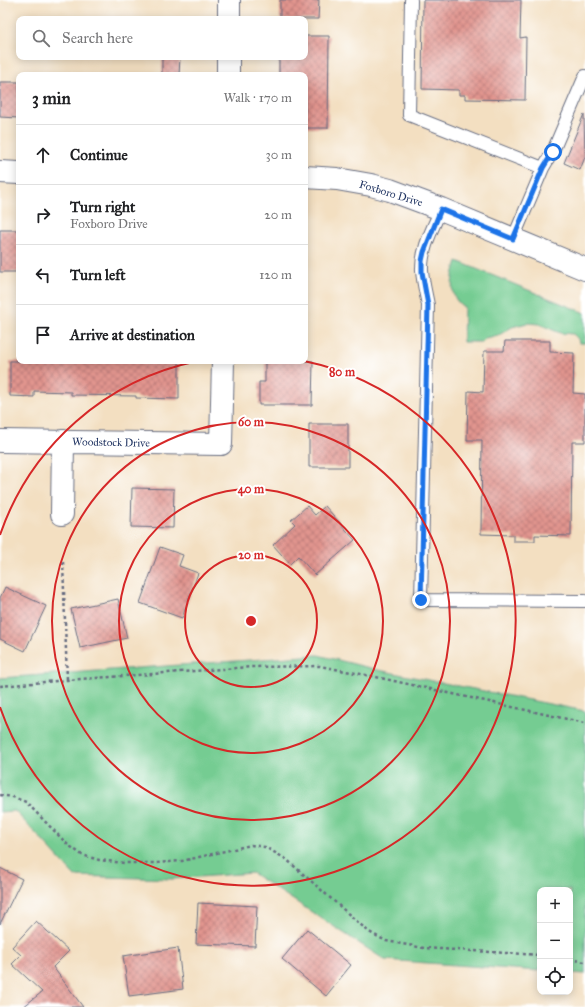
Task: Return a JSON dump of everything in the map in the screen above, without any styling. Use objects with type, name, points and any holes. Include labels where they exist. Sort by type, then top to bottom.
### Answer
[{"type":"street","points":[[229,0],[229,16]]},
{"type":"street","points":[[228,60],[228,72]]},
{"type":"street","points":[[0,172],[16,173]]},
{"type":"street","name":"Foxboro Drive","points":[[308,177],[337,179],[390,190],[441,209],[585,269]]},
{"type":"street","name":"Woodstock Drive","points":[[0,440],[221,444],[223,364]]},
{"type":"street","points":[[62,514],[63,441]]},
{"type":"lane","points":[[411,0],[409,115],[543,168]]},
{"type":"lane","points":[[513,239],[543,168],[553,152],[585,76]]},
{"type":"lane","points":[[441,209],[424,252],[422,261],[422,272],[428,305],[421,600],[585,601]]},
{"type":"path","points":[[63,562],[67,680]]},
{"type":"path","points":[[0,686],[251,667],[320,666],[585,723]]},
{"type":"path","points":[[0,796],[13,797],[26,802],[67,844],[82,855],[99,860],[124,863],[156,863],[182,861],[251,845],[265,847],[286,859],[369,932],[386,941],[424,948],[537,955]]},
{"type":"path","points":[[573,960],[585,962]]},
{"type":"green space","points":[[457,261],[585,313],[585,343],[579,343],[578,339],[573,334],[560,333],[539,324],[527,323],[512,327],[499,335],[485,338],[482,342],[463,342],[464,307],[455,298],[452,286]]},
{"type":"green space","points":[[318,655],[378,670],[585,711],[585,974],[573,973],[573,887],[537,887],[537,971],[385,960],[252,873],[172,879],[75,876],[15,811],[0,812],[0,678]]},
{"type":"building","points":[[280,0],[319,0],[318,19],[308,19],[308,16],[280,16]]},
{"type":"building","points":[[423,0],[521,0],[520,38],[526,37],[525,100],[465,99],[465,95],[459,95],[459,90],[422,89]]},
{"type":"building","points":[[308,36],[329,36],[328,128],[308,128],[308,72],[279,72],[279,60],[308,60]]},
{"type":"building","points":[[162,60],[180,60],[179,72],[162,72]]},
{"type":"building","points":[[0,82],[16,82],[16,118],[0,117]]},
{"type":"building","points":[[584,114],[585,157],[580,170],[564,163]]},
{"type":"building","points":[[0,230],[16,230],[16,272],[0,272]]},
{"type":"building","points":[[505,341],[550,341],[550,352],[574,353],[573,393],[585,394],[585,442],[572,442],[571,536],[535,535],[535,541],[513,541],[513,535],[481,534],[482,440],[467,440],[468,391],[483,392],[484,351],[504,351]]},
{"type":"building","points":[[10,361],[16,361],[16,364],[179,364],[179,399],[136,398],[136,396],[71,395],[71,392],[34,391],[34,397],[10,396]]},
{"type":"building","points":[[308,361],[313,361],[312,405],[259,405],[259,382],[265,382],[265,364],[308,364]]},
{"type":"building","points":[[309,424],[348,424],[348,467],[309,467]]},
{"type":"building","points":[[132,488],[174,489],[173,528],[131,527]]},
{"type":"building","points":[[307,506],[315,515],[325,506],[355,540],[315,575],[298,556],[290,564],[273,545],[295,524],[291,520]]},
{"type":"building","points":[[160,547],[183,555],[179,566],[198,573],[182,618],[140,603]]},
{"type":"building","points":[[5,587],[46,606],[25,651],[0,639],[0,598]]},
{"type":"building","points":[[118,599],[127,638],[80,648],[71,609]]},
{"type":"building","points":[[0,868],[22,879],[0,924]]},
{"type":"building","points":[[198,903],[257,906],[255,946],[196,944]]},
{"type":"building","points":[[36,921],[69,951],[53,967],[83,1007],[23,1007],[42,992],[12,964],[21,955],[12,947]]},
{"type":"building","points":[[307,929],[351,965],[326,996],[282,959]]},
{"type":"building","points":[[178,948],[183,989],[129,996],[123,956]]},
{"type":"route","points":[[421,600],[428,305],[422,272],[424,252],[441,209],[513,239],[543,168],[553,152]]}]
